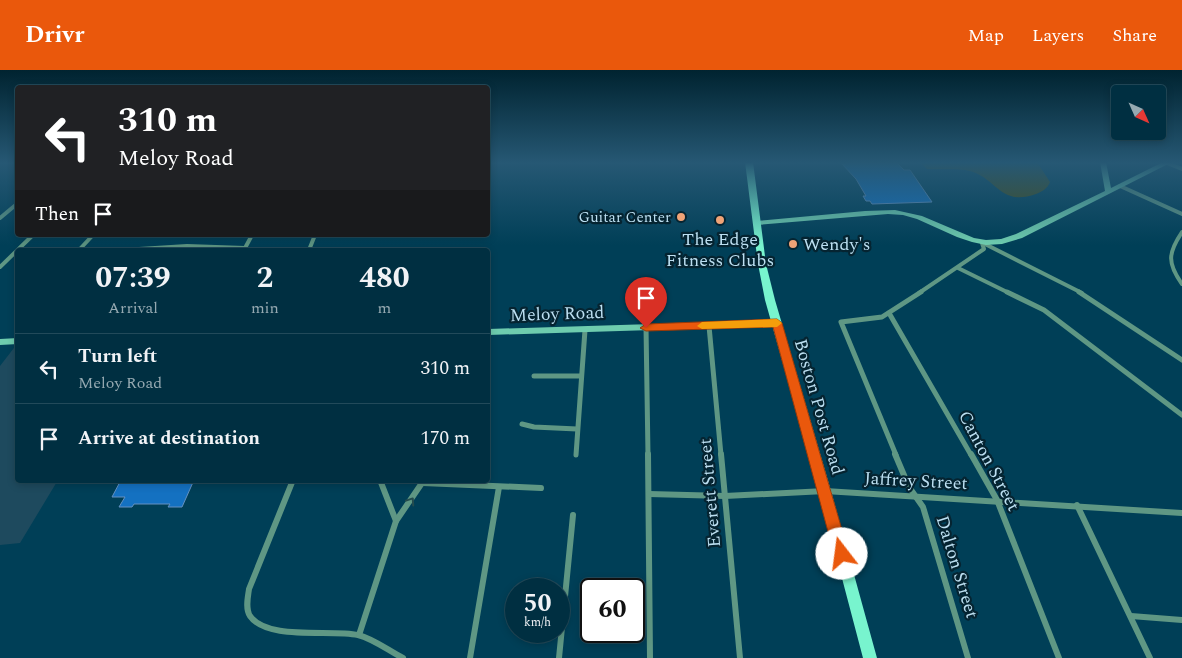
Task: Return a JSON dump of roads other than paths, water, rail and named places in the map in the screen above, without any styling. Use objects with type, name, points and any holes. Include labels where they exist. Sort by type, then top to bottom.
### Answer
[{"type":"main road","name":"Boston Post Road","points":[[753,189],[764,276],[870,658]]},
{"type":"street","points":[[982,243],[1007,241],[1113,189]]},
{"type":"street","points":[[1128,189],[1182,214]]},
{"type":"street","points":[[0,218],[15,206]]},
{"type":"street","points":[[757,223],[866,212],[896,212],[926,220],[982,243],[1088,296],[1182,360]]},
{"type":"street","points":[[1182,232],[1169,255],[1171,265],[1182,284]]},
{"type":"street","points":[[19,248],[31,237]]},
{"type":"street","points":[[81,248],[91,237]]},
{"type":"street","points":[[245,248],[251,237]]},
{"type":"street","points":[[889,313],[984,249],[982,243]]},
{"type":"street","points":[[154,248],[187,246],[225,248]]},
{"type":"street","points":[[0,266],[15,252]]},
{"type":"street","points":[[958,268],[1044,310],[1182,415]]},
{"type":"street","name":"Dalton Street","points":[[889,313],[877,319],[841,322],[909,487],[923,507],[968,658]]},
{"type":"street","name":"Canton Street","points":[[889,313],[997,500],[1059,658]]},
{"type":"street","name":"Meloy Road","points":[[490,332],[777,323]]},
{"type":"street","name":"Everett Street","points":[[709,326],[740,658]]},
{"type":"street","points":[[646,328],[650,658]]},
{"type":"street","points":[[576,456],[585,330]]},
{"type":"street","points":[[0,342],[15,341]]},
{"type":"street","points":[[534,376],[581,376]]},
{"type":"street","points":[[522,424],[534,427],[577,429]]},
{"type":"street","points":[[291,483],[249,589],[248,612],[257,623],[272,628],[359,635],[403,658]]},
{"type":"street","points":[[381,483],[396,521]]},
{"type":"street","points":[[359,635],[396,521],[423,483]]},
{"type":"street","points":[[449,483],[541,488]]},
{"type":"street","points":[[470,658],[499,487]]},
{"type":"street","name":"Jaffrey Street","points":[[649,494],[725,496],[825,492],[997,500],[1182,513]]},
{"type":"street","points":[[1077,505],[1150,658]]},
{"type":"street","points":[[559,658],[573,515]]},
{"type":"street","points":[[1131,616],[1182,620]]},
{"type":"place","name":"Guitar Center","points":[[681,217]]},
{"type":"place","name":"The Edge Fitness Clubs","points":[[720,220]]},
{"type":"place","name":"Wendy's","points":[[793,244]]}]
